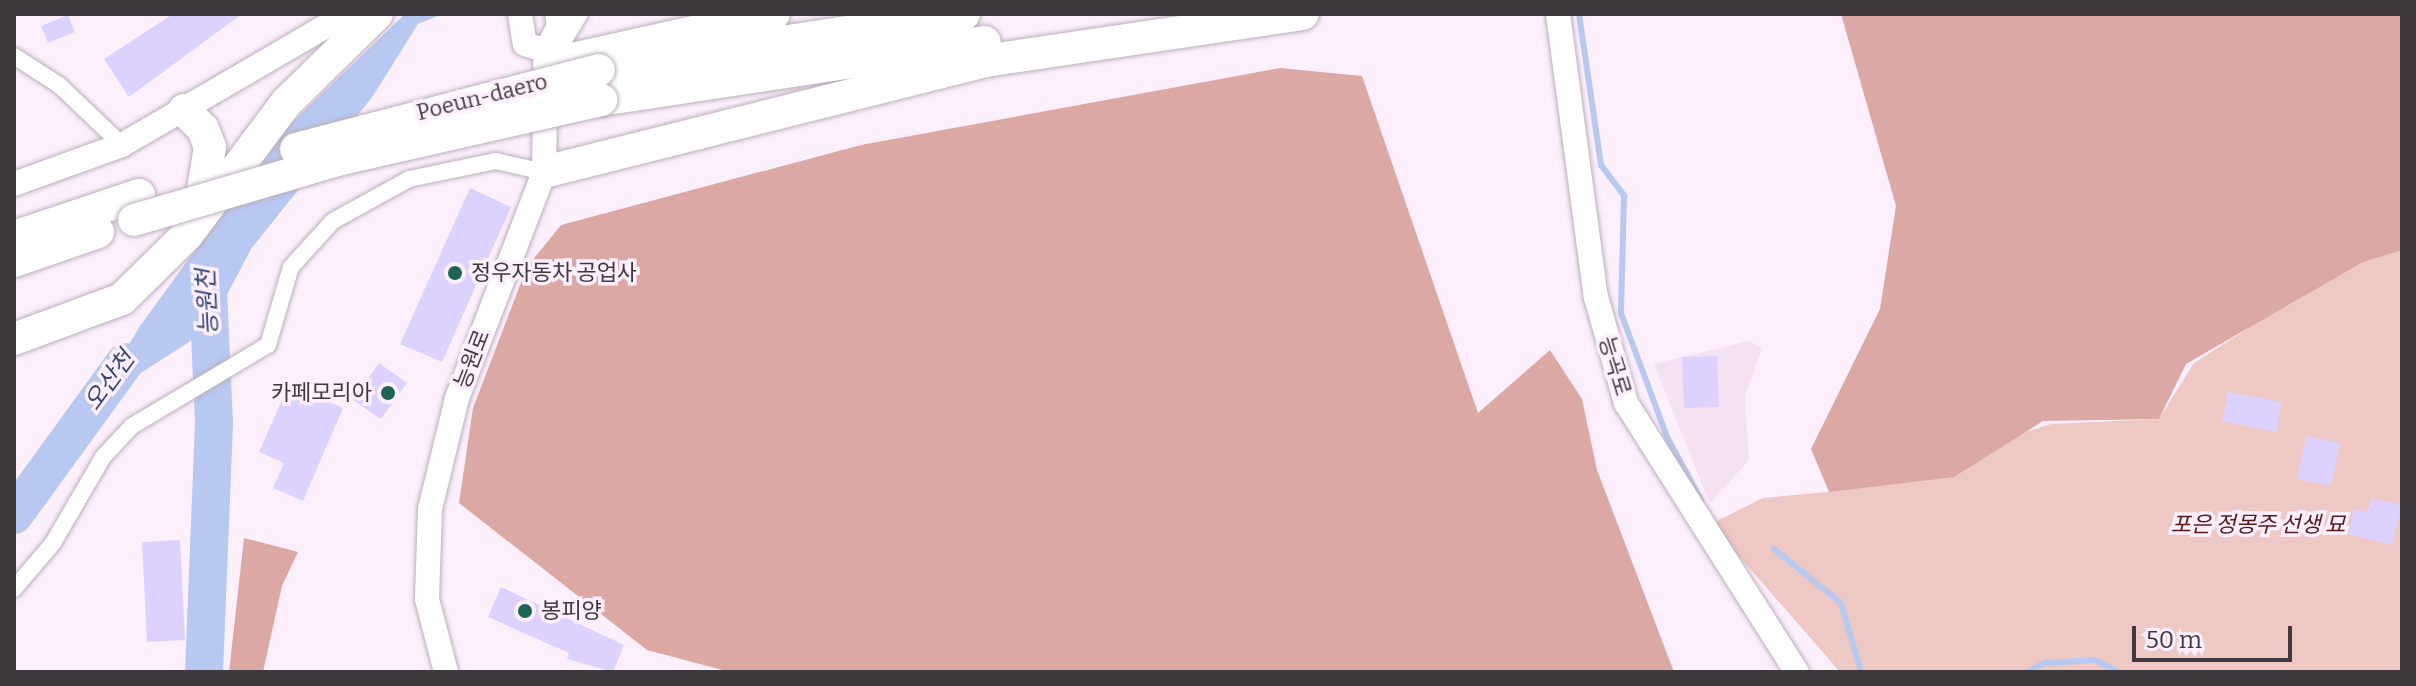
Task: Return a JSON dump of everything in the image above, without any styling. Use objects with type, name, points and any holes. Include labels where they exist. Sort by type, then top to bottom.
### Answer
[{"type":"highway","points":[[14,339],[122,299],[196,224],[287,102],[377,14]]},
{"type":"highway","points":[[540,53],[774,14]]},
{"type":"highway","points":[[14,237],[341,159],[600,85],[964,14]]},
{"type":"highway","points":[[600,85],[1191,14]]},
{"type":"highway","points":[[544,172],[1021,54],[1303,14]]},
{"type":"highway","points":[[184,110],[203,129],[210,147],[196,224]]},
{"type":"highway","points":[[14,261],[137,207]]},
{"type":"street","points":[[14,184],[122,145],[347,14]]},
{"type":"street","points":[[520,14],[540,53]]},
{"type":"street","name":"능곡로","points":[[1558,14],[1596,297],[1626,403],[1797,672]]},
{"type":"street","name":"능원로","points":[[446,672],[427,599],[427,547],[440,453],[544,172],[540,53],[565,18]]},
{"type":"street","points":[[14,56],[59,85],[122,145]]},
{"type":"street","points":[[14,589],[53,543],[103,457],[132,426],[180,393],[266,346],[291,267],[333,221],[409,179],[496,161],[544,172]]},
{"type":"shaded area","points":[[1841,14],[2402,14],[2402,250],[2363,262],[2186,364],[2159,419],[2043,421],[1954,477],[1829,492],[1811,449],[1880,309],[1896,206]]},
{"type":"shaded area","points":[[1280,68],[1362,76],[1478,413],[1550,350],[1582,399],[1597,470],[1674,672],[730,672],[647,650],[459,503],[473,408],[527,267],[561,225],[861,145]]},
{"type":"shaded area","points":[[1748,341],[1762,348],[1745,397],[1749,460],[1710,504],[1654,364]]},
{"type":"shaded area","points":[[244,538],[298,552],[282,586],[263,672],[229,672]]},
{"type":"green space","name":"포은 정몽주 선생 묘","points":[[2402,247],[2402,672],[1840,672],[1711,524],[1763,498],[1838,491],[2051,424],[2159,419],[2194,363],[2361,256]]},
{"type":"water","points":[[405,14],[442,14],[418,24],[373,96],[251,249],[220,308],[189,342],[94,403],[140,326],[279,135]]},
{"type":"building","points":[[173,14],[242,14],[129,97],[104,59]]},
{"type":"building","points":[[68,15],[75,32],[48,43],[41,26]]},
{"type":"building","points":[[470,188],[511,207],[442,362],[400,344]]},
{"type":"building","points":[[1717,356],[1719,407],[1684,408],[1682,357]]},
{"type":"building","points":[[379,363],[407,383],[381,419],[353,400]]},
{"type":"building","points":[[289,384],[343,408],[303,501],[273,488],[284,463],[259,452]]},
{"type":"building","points":[[2228,392],[2282,402],[2276,432],[2222,421]]},
{"type":"building","points":[[2306,436],[2340,443],[2331,486],[2297,479]]},
{"type":"building","points":[[2371,498],[2402,505],[2392,545],[2348,534],[2354,509],[2367,512]]},
{"type":"building","points":[[180,540],[185,640],[147,642],[142,542]]},
{"type":"building","points":[[501,587],[624,645],[613,672],[567,659],[569,653],[488,617]]},
{"type":"waterway","points":[[1579,14],[1601,165],[1624,196],[1621,313],[1667,437],[1701,500]]},
{"type":"waterway","name":"능원천","points":[[204,672],[214,423],[207,267]]},
{"type":"waterway","name":"오산천","points":[[14,515],[125,362]]},
{"type":"waterway","points":[[1774,549],[1841,603],[1861,672]]},
{"type":"waterway","points":[[2027,672],[2045,663],[2095,660],[2119,672]]},
{"type":"place","name":"정우자동차 공업사","points":[[455,273]]},
{"type":"place","name":"카페모리아","points":[[388,393]]},
{"type":"place","name":"봉피양","points":[[525,611]]}]
